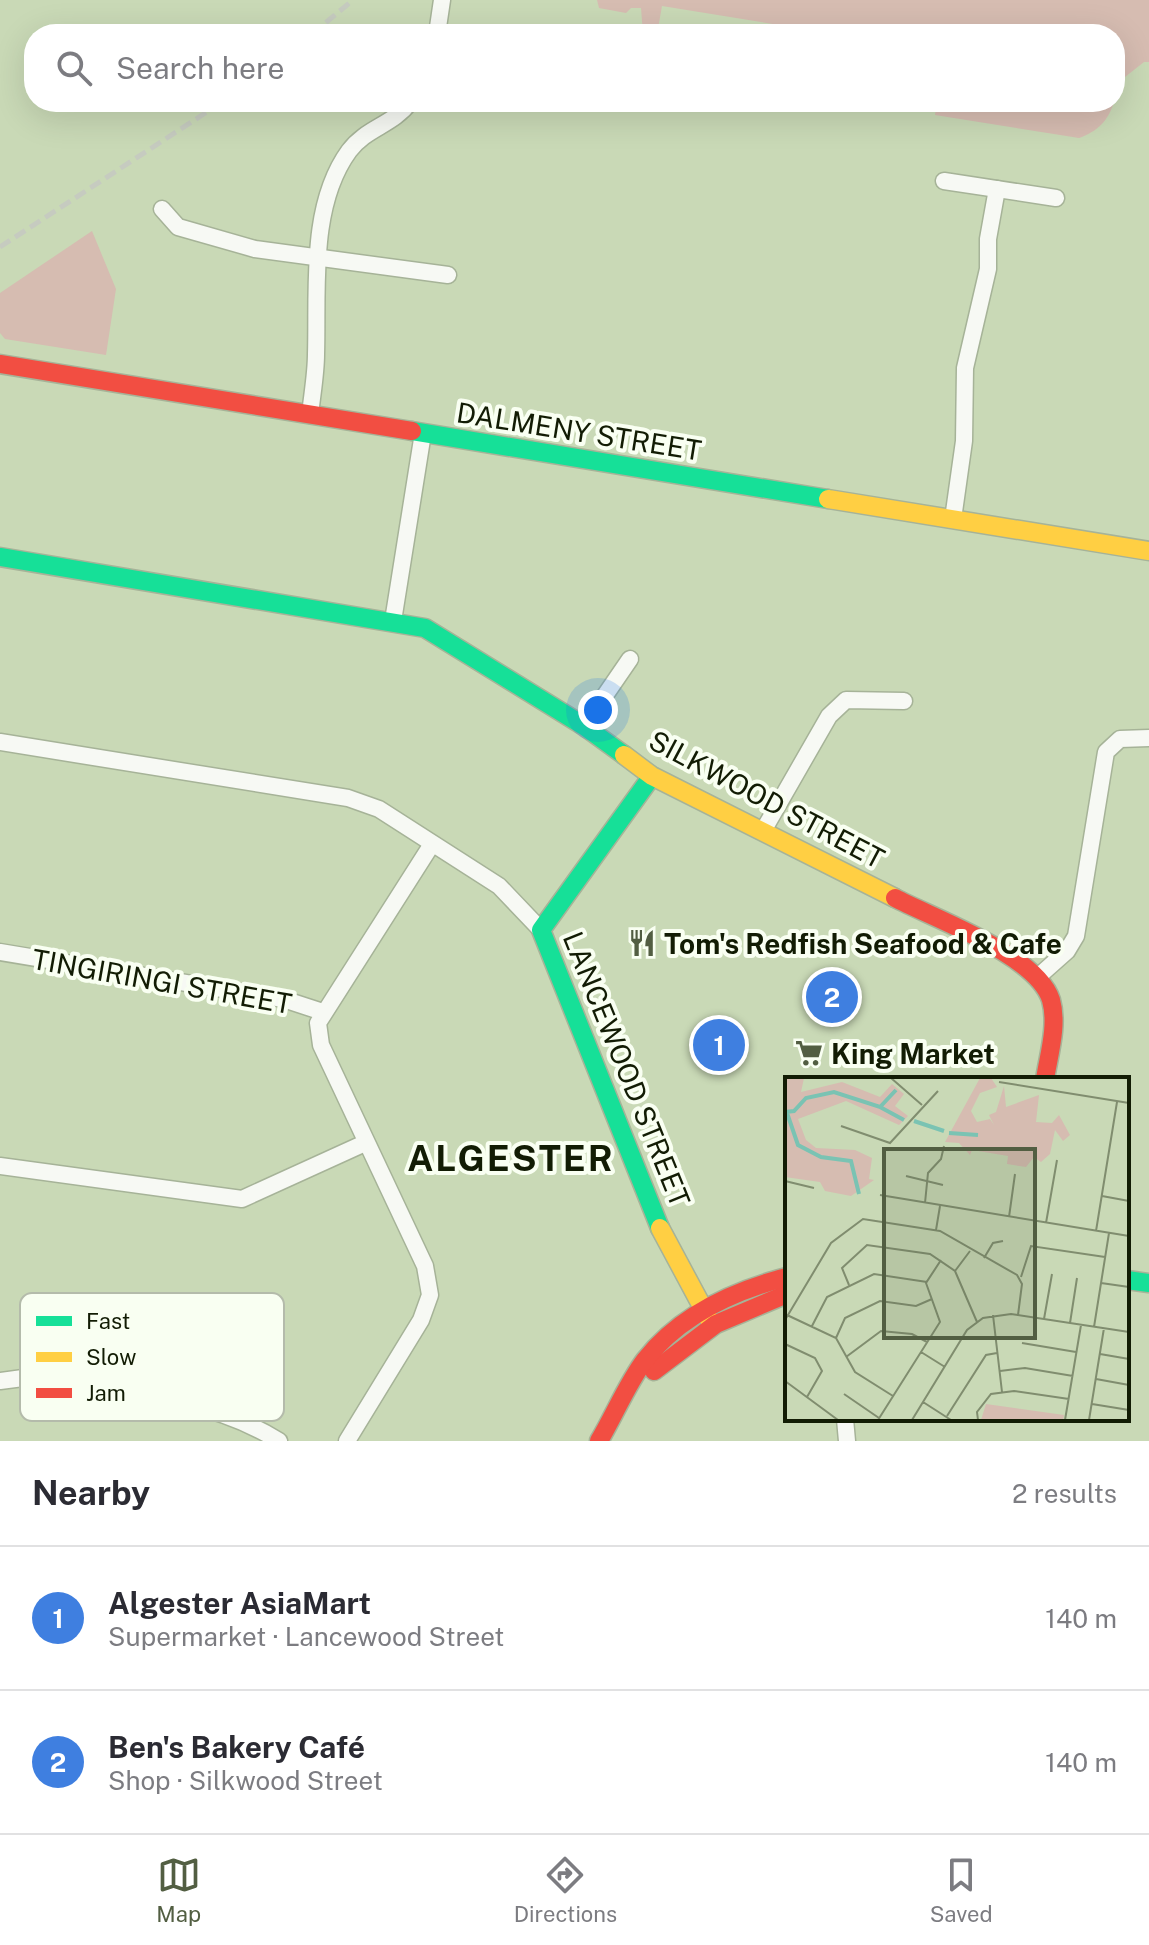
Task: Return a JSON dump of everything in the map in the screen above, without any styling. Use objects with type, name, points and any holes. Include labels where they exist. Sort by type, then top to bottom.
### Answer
[{"type":"street","points":[[438,24],[442,0]]},
{"type":"street","points":[[310,415],[316,358],[319,260],[331,181],[350,149],[371,130],[397,119],[402,112]]},
{"type":"street","points":[[944,181],[1056,198]]},
{"type":"street","points":[[953,519],[964,441],[965,368],[988,269],[988,239],[997,189]]},
{"type":"street","points":[[162,209],[178,227],[255,249],[448,275]]},
{"type":"street","name":"DALMENY STREET","points":[[0,364],[1149,551]]},
{"type":"street","points":[[393,621],[423,433]]},
{"type":"street","name":"SILKWOOD STREET","points":[[0,557],[425,628],[584,726],[652,776],[1001,952],[1040,975]]},
{"type":"street","points":[[584,726],[630,659]]},
{"type":"street","points":[[763,831],[829,716],[846,700],[904,701]]},
{"type":"street","points":[[1045,1077],[1053,1030],[1052,1000],[1040,975],[1067,951],[1076,936],[1106,752],[1120,739],[1149,738]]},
{"type":"street","name":"LANCEWOOD STREET","points":[[0,742],[348,798],[379,809],[499,886],[541,930],[572,999],[654,1211],[707,1318]]},
{"type":"street","points":[[541,930],[652,776]]},
{"type":"street","points":[[328,1007],[432,844]]},
{"type":"street","name":"TINGIRINGI STREET","points":[[0,952],[328,1007],[318,1023],[321,1045],[425,1266],[430,1295],[421,1320],[347,1441]]},
{"type":"street","points":[[0,1166],[242,1199],[365,1143]]},
{"type":"street","points":[[707,1318],[750,1287],[785,1278]]},
{"type":"street","points":[[1129,1280],[1149,1283]]},
{"type":"street","points":[[599,1441],[624,1401],[630,1382],[649,1356],[681,1324],[739,1311],[785,1295]]},
{"type":"street","points":[[0,1381],[20,1378]]},
{"type":"street","points":[[248,1421],[279,1441]]},
{"type":"street","points":[[845,1421],[847,1441]]},
{"type":"shaded area","points":[[597,0],[1149,0],[1149,62],[1144,62],[1125,77],[1125,24],[773,24],[662,6],[659,24],[642,24],[641,8],[631,8],[626,13],[599,8]]},
{"type":"shaded area","points":[[935,112],[1110,112],[1092,132],[1079,138],[935,115]]},
{"type":"shaded area","points":[[92,231],[116,289],[106,355],[5,339],[0,333],[0,293]]},
{"type":"railway","points":[[324,24],[353,0]]},
{"type":"railway","points":[[0,247],[207,112]]},
{"type":"traffic: fast","points":[[412,431],[828,499]]},
{"type":"traffic: fast","points":[[0,557],[425,628],[584,726],[624,755]]},
{"type":"traffic: fast","points":[[652,776],[541,930],[660,1228]]},
{"type":"traffic: fast","points":[[1129,1280],[1149,1283]]},
{"type":"traffic: slow","points":[[828,499],[1149,551]]},
{"type":"traffic: slow","points":[[624,755],[652,776],[895,898]]},
{"type":"traffic: slow","points":[[660,1228],[712,1325]]},
{"type":"traffic: jam","points":[[0,364],[412,431]]},
{"type":"traffic: jam","points":[[895,898],[1006,953],[1042,984],[1051,1000],[1054,1019],[1045,1077]]},
{"type":"traffic: jam","points":[[599,1441],[645,1360],[674,1330],[728,1298],[785,1278]]},
{"type":"traffic: jam","points":[[654,1371],[716,1324],[785,1295]]},
{"type":"place","name":"Tom's Redfish Seafood & Cafe","points":[[642,943]]},
{"type":"place","name":"Ben's Bakery Café","points":[[832,997]]},
{"type":"place","name":"Algester AsiaMart","points":[[719,1045]]},
{"type":"place","name":"King Market","points":[[809,1053]]},
{"type":"district","name":"ALGESTER","points":[[511,1158]]}]
